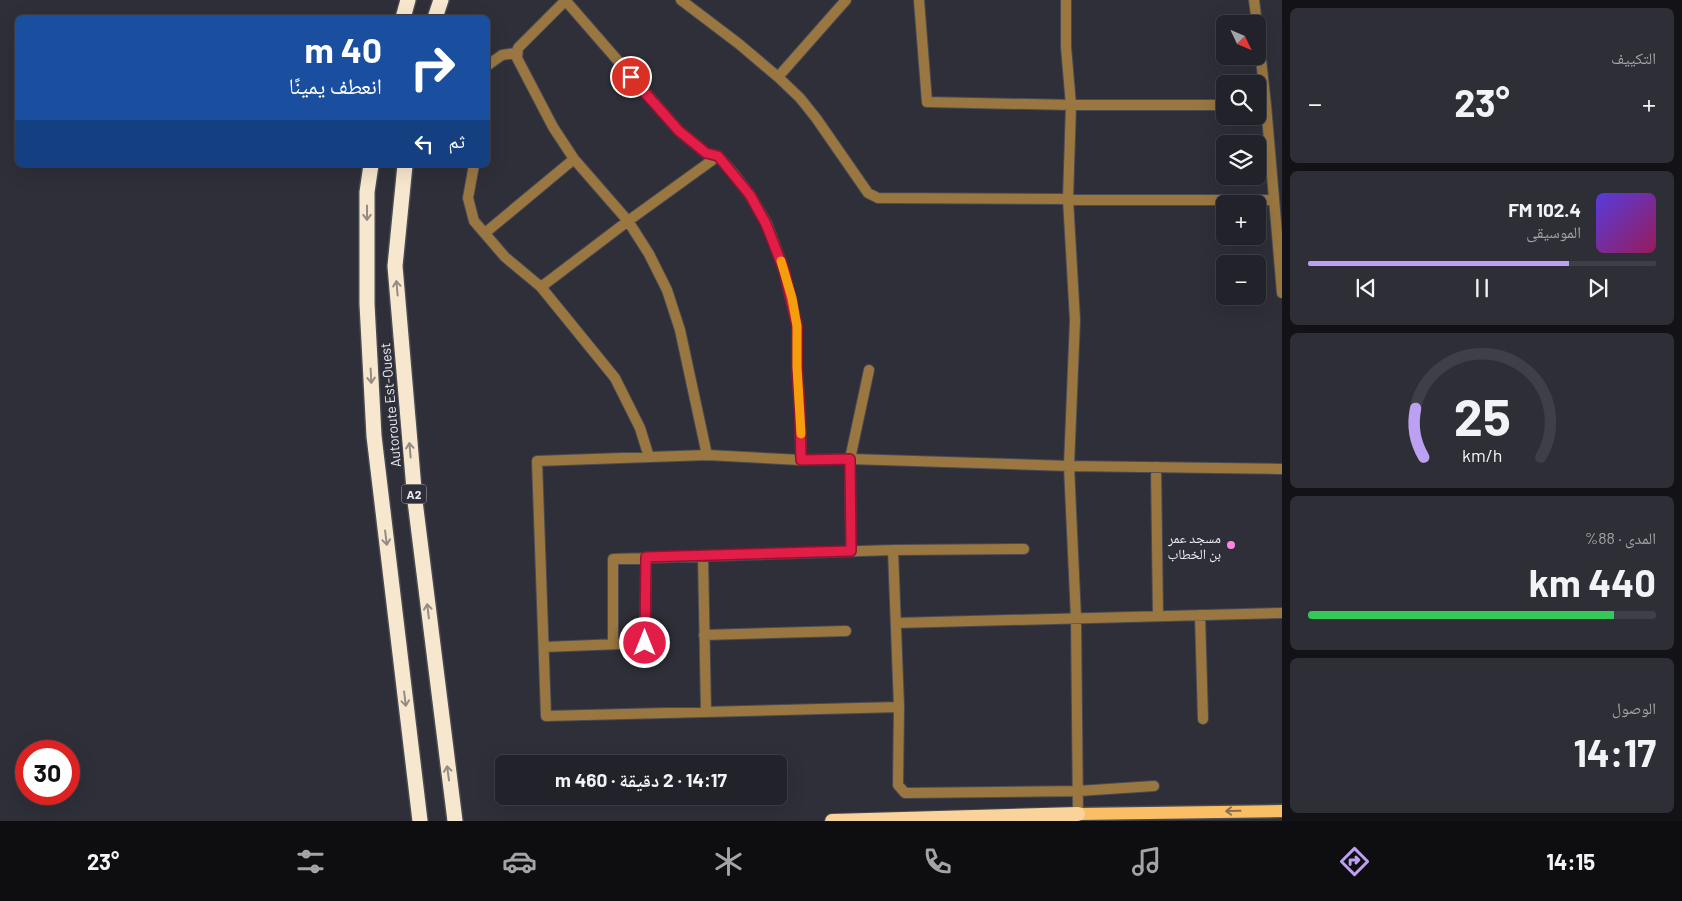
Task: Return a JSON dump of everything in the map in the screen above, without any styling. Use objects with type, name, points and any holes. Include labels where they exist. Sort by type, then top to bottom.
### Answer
[{"type":"highway","points":[[404,15],[408,0]]},
{"type":"highway","points":[[436,15],[441,0]]},
{"type":"highway","name":"Autoroute Est-Ouest","points":[[371,167],[367,192],[367,304],[374,436],[420,821]]},
{"type":"highway","name":"Autoroute Est-Ouest","points":[[405,167],[395,266],[415,501],[455,821]]},
{"type":"highway","points":[[832,821],[1078,814]]},
{"type":"main road","points":[[1078,814],[1282,810]]},
{"type":"street","points":[[707,455],[680,330],[667,290],[649,254],[628,220],[574,159],[553,127],[517,58],[518,48],[566,0],[679,131],[706,153],[718,156],[750,195],[766,224],[784,270],[797,326],[801,460]]},
{"type":"street","points":[[681,0],[739,44],[800,98],[868,193],[878,198],[1273,200]]},
{"type":"street","points":[[778,77],[846,0]]},
{"type":"street","points":[[919,0],[927,102],[1071,105],[1216,105]]},
{"type":"street","points":[[1066,0],[1066,47],[1071,105],[1068,199],[1075,320],[1069,466],[1076,618],[1078,814]]},
{"type":"street","points":[[1254,0],[1255,15]]},
{"type":"street","points":[[490,64],[502,55],[516,54]]},
{"type":"street","points":[[1264,125],[1282,293]]},
{"type":"street","points":[[540,287],[628,220],[718,156]]},
{"type":"street","points":[[485,234],[574,159]]},
{"type":"street","points":[[474,167],[468,198],[474,221],[505,257],[540,287],[615,378],[640,428],[649,457]]},
{"type":"street","points":[[851,551],[850,459],[869,370]]},
{"type":"street","points":[[899,707],[546,716],[538,461],[707,455],[801,460],[850,459],[1069,466],[1282,469]]},
{"type":"street","points":[[1156,467],[1158,616]]},
{"type":"street","points":[[613,644],[613,559],[892,550],[1024,549]]},
{"type":"street","points":[[892,550],[899,707],[898,785],[906,793],[1078,791],[1154,786]]},
{"type":"street","points":[[703,556],[706,712]]},
{"type":"street","points":[[544,647],[645,643],[646,557]]},
{"type":"street","points":[[896,623],[1282,613]]},
{"type":"street","points":[[1200,615],[1203,718]]},
{"type":"street","points":[[704,635],[846,631]]},
{"type":"slow traffic","points":[[781,261],[792,298],[797,326],[797,367],[801,434]]},
{"type":"place","name":"مسجد عمر بن الخطاب","points":[[1231,545]]},
{"type":"route","points":[[631,77],[679,131],[706,153],[718,156],[750,195],[766,224],[784,270],[792,298],[797,326],[801,460],[850,459],[851,551],[646,557],[645,643]]}]
